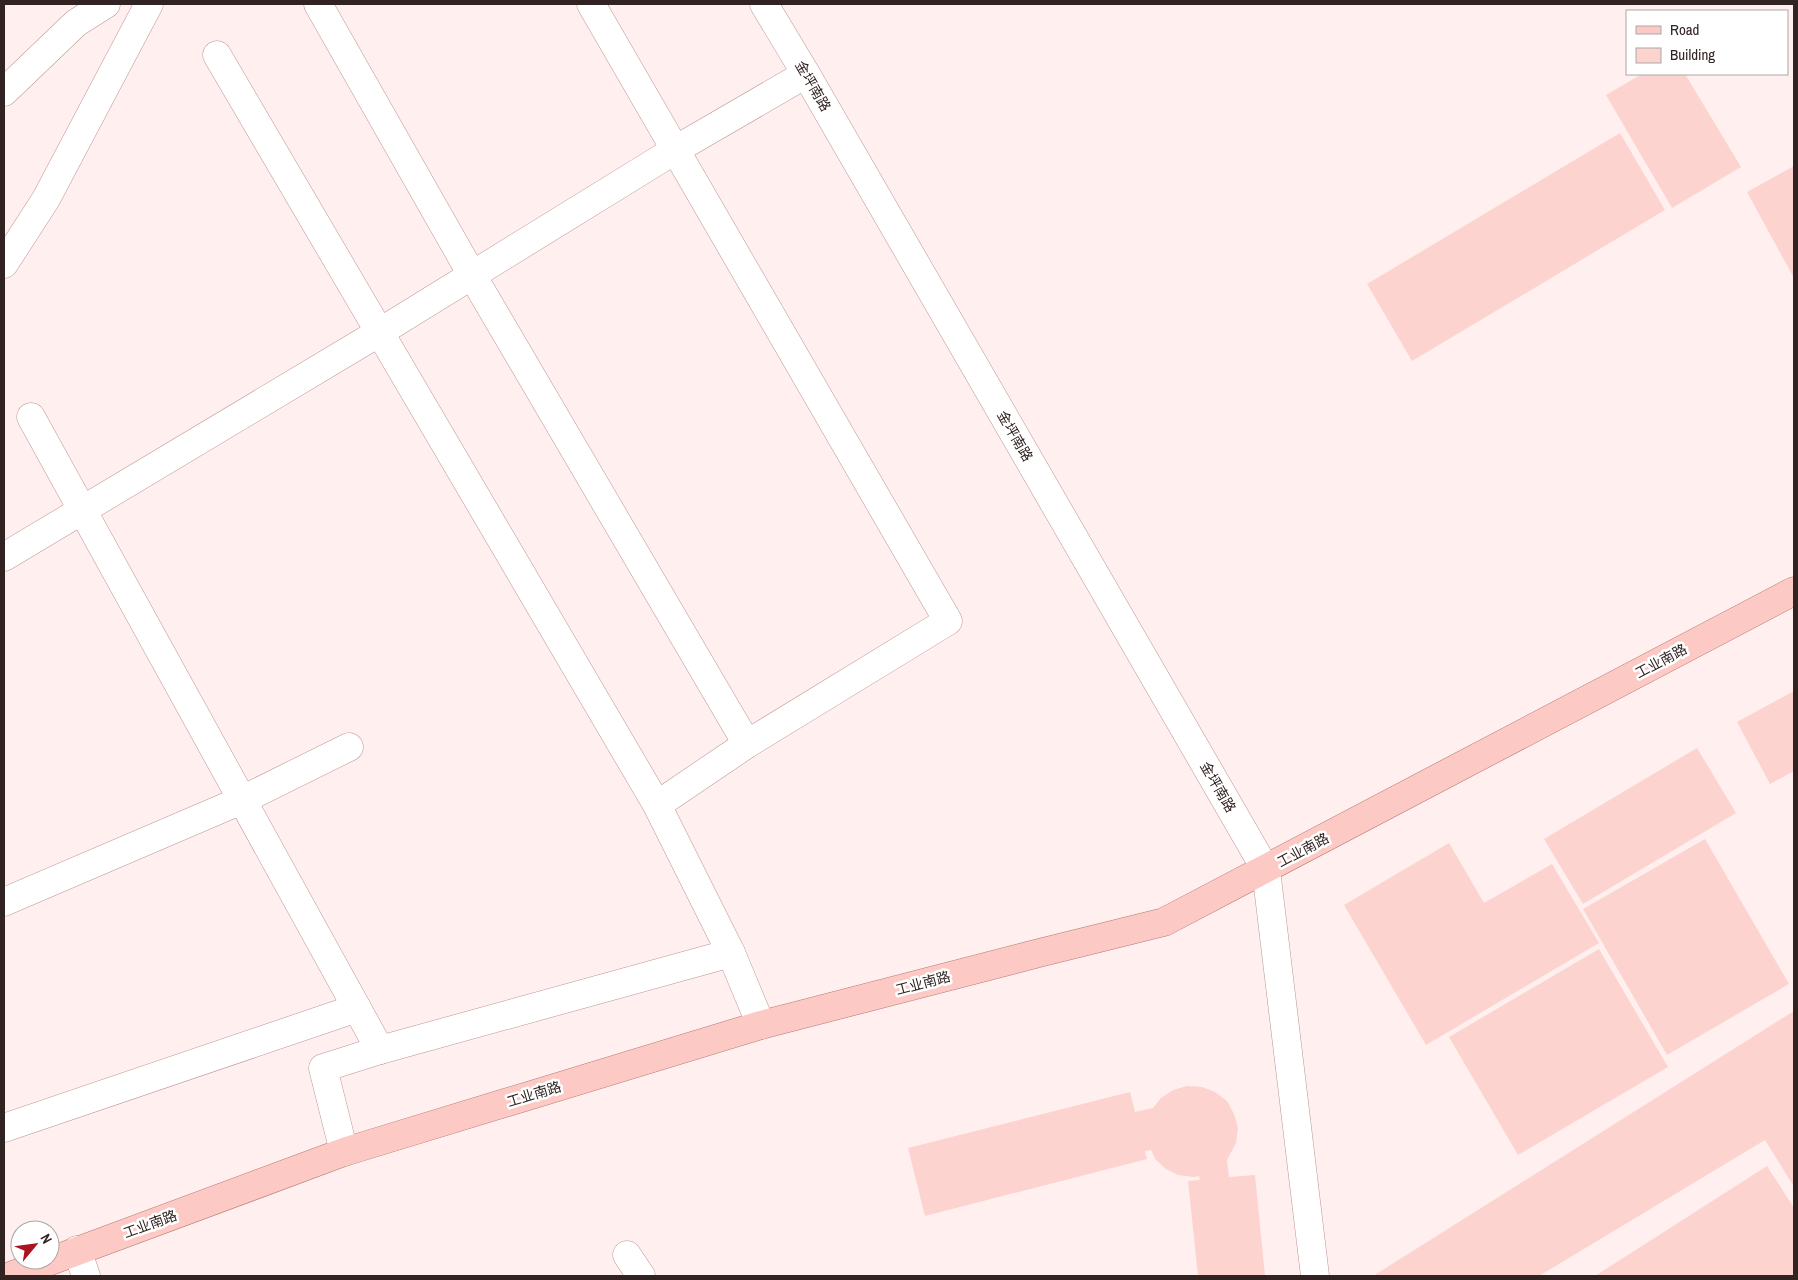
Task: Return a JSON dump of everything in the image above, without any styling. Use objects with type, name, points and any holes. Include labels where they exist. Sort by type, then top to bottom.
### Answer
[{"type":"main road","name":"工业南路","points":[[10,1276],[344,1152],[761,1025],[1164,922],[1794,592]]},
{"type":"street","points":[[4,92],[70,13],[106,4]]},
{"type":"street","points":[[4,264],[46,199],[149,4]]},
{"type":"street","points":[[318,4],[472,275],[747,744]]},
{"type":"street","points":[[591,4],[948,621],[747,744],[657,805]]},
{"type":"street","name":"金坪南路","points":[[764,4],[1266,870]]},
{"type":"street","points":[[217,54],[657,805],[731,954],[761,1025]]},
{"type":"street","points":[[4,556],[380,332],[675,150],[806,74]]},
{"type":"street","points":[[31,417],[380,1050]]},
{"type":"street","points":[[4,902],[242,800],[349,747]]},
{"type":"street","points":[[1266,870],[1315,1276]]},
{"type":"street","points":[[344,1152],[323,1068],[380,1050],[731,954]]},
{"type":"street","points":[[4,1128],[357,1008]]},
{"type":"street","points":[[77,1250],[86,1276]]},
{"type":"building","points":[[1640,75],[1686,75],[1741,167],[1672,208],[1606,95]]},
{"type":"building","points":[[1620,133],[1665,210],[1412,361],[1367,284]]},
{"type":"building","points":[[1794,166],[1794,278],[1747,192]]},
{"type":"building","points":[[1794,691],[1794,771],[1770,784],[1737,722]]},
{"type":"building","points":[[1697,748],[1736,813],[1583,904],[1544,839]]},
{"type":"building","points":[[1705,839],[1789,984],[1667,1055],[1583,909]]},
{"type":"building","points":[[1449,843],[1484,903],[1552,864],[1599,943],[1426,1045],[1344,905]]},
{"type":"building","points":[[1599,949],[1668,1067],[1518,1155],[1449,1037]]},
{"type":"building","points":[[1794,1011],[1794,1187],[1765,1140],[1539,1276],[1373,1276]]},
{"type":"building","points":[[1187,1086],[1202,1087],[1215,1092],[1227,1101],[1234,1114],[1238,1128],[1236,1143],[1227,1160],[1229,1177],[1255,1175],[1265,1276],[1198,1276],[1188,1181],[1200,1180],[1199,1176],[1178,1175],[1166,1169],[1156,1160],[1151,1150],[1145,1151],[1147,1159],[925,1216],[908,1148],[1130,1092],[1135,1112],[1153,1108],[1161,1098],[1173,1090]]},
{"type":"building","points":[[1767,1166],[1794,1208],[1794,1276],[1595,1276]]}]
